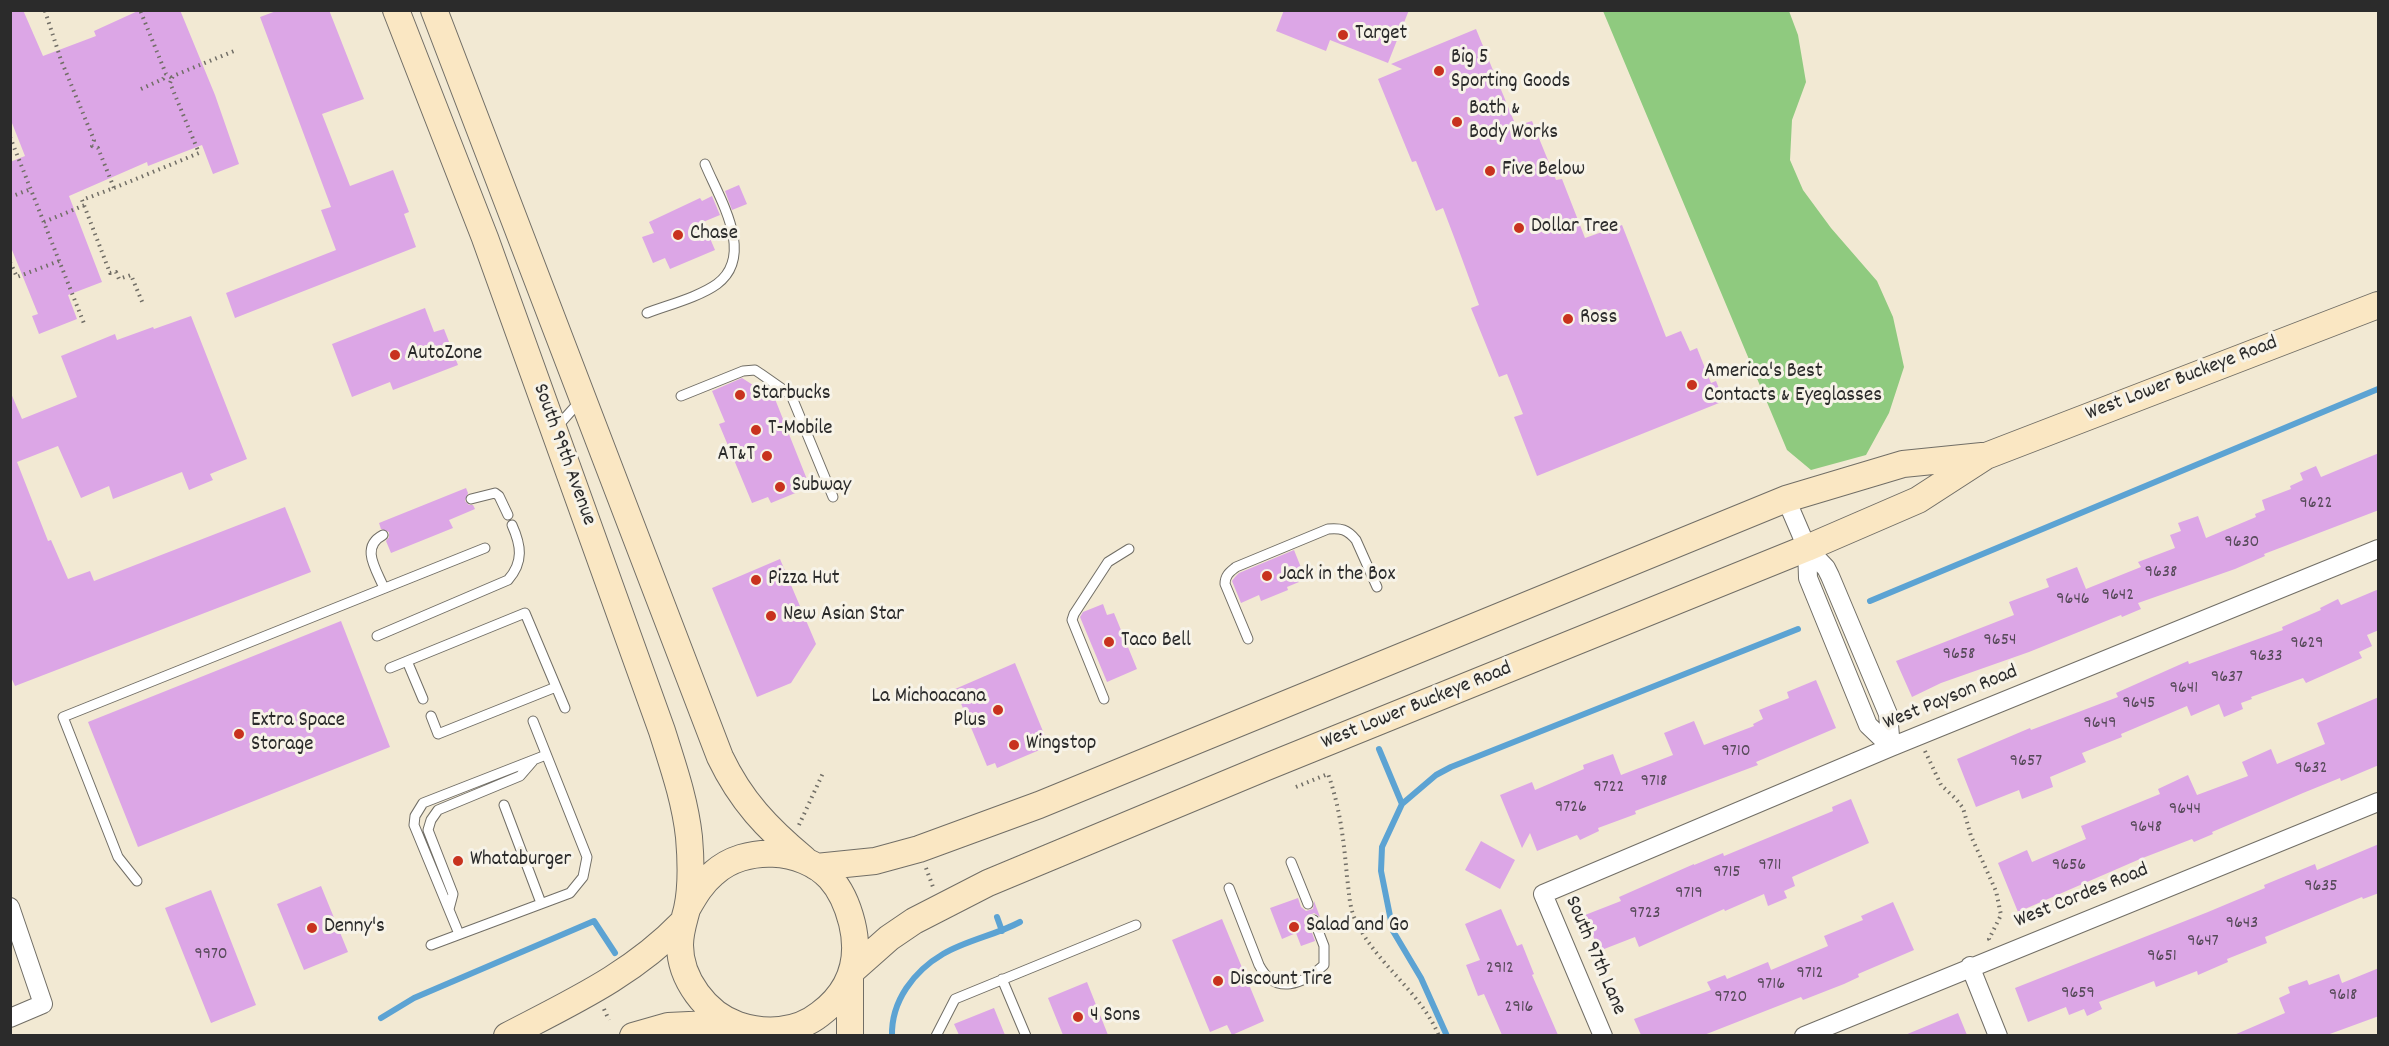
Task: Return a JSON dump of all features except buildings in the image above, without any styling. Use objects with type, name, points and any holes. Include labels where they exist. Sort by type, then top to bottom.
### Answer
[{"type":"main road","name":"South 99th Avenue","points":[[396,10],[485,238],[662,731],[680,788],[689,845],[691,874],[685,915]]},
{"type":"main road","name":"South 99th Avenue","points":[[434,10],[723,763],[739,793],[764,824],[811,864]]},
{"type":"main road","points":[[438,119],[472,108]]},
{"type":"main road","name":"West Lower Buckeye Road","points":[[852,974],[888,938],[914,921],[988,883],[1253,772],[1807,548],[1918,500],[1986,456],[2379,306]]},
{"type":"main road","name":"West Lower Buckeye Road","points":[[811,864],[875,861],[919,849],[1039,805],[1786,499],[1904,464],[1986,456]]},
{"type":"main road","points":[[507,1035],[609,982],[660,945],[685,915],[699,888],[716,871],[737,860],[760,854],[784,854],[811,864],[831,879],[849,910],[856,949],[852,974],[850,1035]]},
{"type":"main road","points":[[685,915],[680,946],[688,977],[695,992],[711,1010],[746,1029]]},
{"type":"main road","points":[[633,1035],[668,1026],[784,1030],[801,1025],[830,1007],[841,994],[852,974]]},
{"type":"street","points":[[1786,499],[1807,548],[1826,567],[1830,576],[1888,714],[1892,747]]},
{"type":"street","name":"West Payson Road","points":[[1543,894],[1892,747],[2379,549]]},
{"type":"street","name":"West Cordes Road","points":[[1804,1035],[2379,802]]},
{"type":"street","name":"South 97th Lane","points":[[1543,894],[1603,1035]]},
{"type":"street","points":[[10,907],[43,1004],[10,1018]]},
{"type":"street","points":[[1970,966],[1998,1035]]},
{"type":"lane","points":[[647,313],[709,289],[719,283],[729,269],[735,251],[735,235],[705,164]]},
{"type":"lane","points":[[681,396],[742,371],[755,370],[791,395],[833,497]]},
{"type":"lane","points":[[554,431],[582,398]]},
{"type":"lane","points":[[471,499],[495,493],[499,496],[508,515]]},
{"type":"lane","points":[[377,636],[508,580],[519,562],[520,554],[519,541],[512,525]]},
{"type":"lane","points":[[1248,639],[1225,584],[1225,578],[1236,567],[1318,533],[1341,528],[1351,533],[1377,587]]},
{"type":"lane","points":[[383,535],[375,539],[371,547],[372,559],[384,588]]},
{"type":"lane","points":[[137,881],[118,857],[63,717],[485,548]]},
{"type":"lane","points":[[1104,699],[1072,620],[1108,562],[1129,549]]},
{"type":"lane","points":[[390,668],[525,614],[565,708]]},
{"type":"lane","points":[[407,661],[423,699]]},
{"type":"lane","points":[[431,716],[438,734],[556,687]]},
{"type":"lane","points":[[431,945],[570,893],[583,877],[587,857],[533,722]]},
{"type":"lane","points":[[459,934],[414,825],[419,810],[423,804],[431,800],[546,755]]},
{"type":"lane","points":[[448,909],[453,894],[428,830],[431,820],[438,810],[520,776],[535,759]]},
{"type":"lane","points":[[504,806],[541,903]]},
{"type":"lane","points":[[1291,862],[1308,904]]},
{"type":"lane","points":[[1229,888],[1259,965],[1265,977],[1274,983],[1282,985],[1298,981],[1314,974],[1324,964],[1324,946],[1314,920]]},
{"type":"lane","points":[[936,1035],[955,999],[1136,925]]},
{"type":"lane","points":[[1002,979],[1026,1035]]},
{"type":"path","points":[[140,10],[166,74],[172,78]]},
{"type":"path","points":[[45,11],[61,60],[94,140],[92,146],[98,148],[114,188]]},
{"type":"path","points":[[144,304],[131,275],[119,279],[116,272],[110,273],[82,200],[199,153],[170,83],[173,76],[234,51]]},
{"type":"path","points":[[141,89],[163,79],[166,74]]},
{"type":"path","points":[[10,137],[85,326]]},
{"type":"path","points":[[10,197],[31,189]]},
{"type":"path","points":[[44,222],[85,205]]},
{"type":"path","points":[[10,262],[17,277],[59,261]]},
{"type":"path","points":[[1919,736],[1941,785],[1963,808],[1971,836],[1996,891],[2001,915],[1989,939],[1997,956]]},
{"type":"path","points":[[799,825],[823,773]]},
{"type":"path","points":[[1296,787],[1328,774],[1335,794],[1343,833],[1349,901],[1355,920],[1392,973],[1425,1007],[1439,1035]]},
{"type":"path","points":[[926,868],[933,887]]},
{"type":"path","points":[[604,1008],[609,1020]]},
{"type":"green space","points":[[1603,11],[1789,11],[1798,35],[1806,82],[1792,120],[1790,160],[1803,190],[1831,228],[1877,281],[1893,317],[1904,367],[1889,413],[1866,455],[1811,470],[1787,450]]},
{"type":"waterway","points":[[1870,601],[2378,389]]},
{"type":"waterway","points":[[1447,1036],[1421,978],[1393,931],[1381,871],[1382,847],[1402,804],[1436,775],[1451,767],[1798,629]]},
{"type":"waterway","points":[[1379,749],[1402,804]]},
{"type":"waterway","points":[[997,917],[1002,931]]},
{"type":"waterway","points":[[381,1018],[414,998],[594,921],[615,953]]},
{"type":"waterway","points":[[892,1036],[895,1011],[900,999],[906,988],[923,969],[952,949],[1020,922]]},
{"type":"place","name":"Target","points":[[1343,35]]},
{"type":"place","name":"Big 5 Sporting Goods","points":[[1439,71]]},
{"type":"place","name":"Bath & Body Works","points":[[1457,122]]},
{"type":"place","name":"Five Below","points":[[1490,171]]},
{"type":"place","name":"Dollar Tree","points":[[1519,228]]},
{"type":"place","name":"Chase","points":[[678,235]]},
{"type":"place","name":"Ross","points":[[1568,319]]},
{"type":"place","name":"AutoZone","points":[[395,355]]},
{"type":"place","name":"America's Best Contacts & Eyeglasses","points":[[1692,385]]},
{"type":"place","name":"Starbucks","points":[[740,395]]},
{"type":"place","name":"T-Mobile","points":[[756,430]]},
{"type":"place","name":"AT&T","points":[[767,456]]},
{"type":"place","name":"Subway","points":[[780,487]]},
{"type":"place","name":"Jack in the Box","points":[[1267,576]]},
{"type":"place","name":"Pizza Hut","points":[[756,580]]},
{"type":"place","name":"New Asian Star","points":[[771,616]]},
{"type":"place","name":"Taco Bell","points":[[1109,642]]},
{"type":"place","name":"La Michoacana Plus","points":[[998,710]]},
{"type":"place","name":"Extra Space Storage","points":[[239,734]]},
{"type":"place","name":"Wingstop","points":[[1014,745]]},
{"type":"place","name":"Whataburger","points":[[458,861]]},
{"type":"place","name":"Salad and Go","points":[[1294,927]]},
{"type":"place","name":"Denny's","points":[[312,928]]},
{"type":"place","name":"Discount Tire","points":[[1218,981]]},
{"type":"place","name":"4 Sons","points":[[1078,1017]]}]
